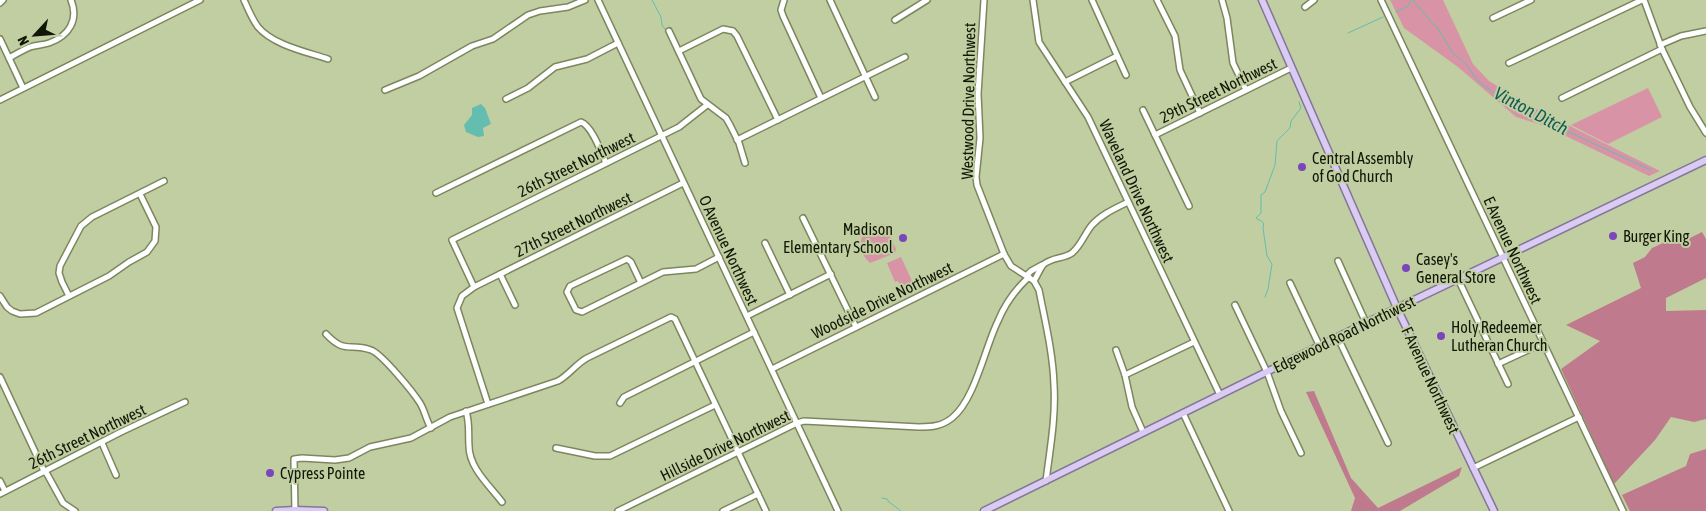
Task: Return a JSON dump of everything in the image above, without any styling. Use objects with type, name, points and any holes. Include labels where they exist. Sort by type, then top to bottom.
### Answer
[{"type":"main road","name":"F Avenue Northwest","points":[[1262,0],[1397,308],[1494,511]]},
{"type":"main road","name":"Edgewood Road Northwest","points":[[984,511],[1366,323],[1706,160]]},
{"type":"main road","points":[[276,511],[324,511]]},
{"type":"street","points":[[0,3],[3,0]]},
{"type":"street","points":[[9,58],[30,47],[50,42],[65,34],[72,24],[74,17],[71,0]]},
{"type":"street","points":[[0,100],[200,0]]},
{"type":"street","points":[[244,0],[255,22],[266,34],[276,41],[328,60]]},
{"type":"street","points":[[385,90],[419,76],[472,46],[496,37],[528,15],[540,11],[568,7],[585,0]]},
{"type":"street","name":"O Avenue Northwest","points":[[598,0],[838,511]]},
{"type":"street","points":[[784,0],[781,10],[782,16],[821,98]]},
{"type":"street","points":[[830,0],[875,97]]},
{"type":"street","points":[[895,20],[927,0]]},
{"type":"street","name":"Westwood Drive Northwest","points":[[984,0],[978,94],[980,138],[977,184],[1004,254],[1011,266],[1030,278]]},
{"type":"street","name":"Waveland Drive Northwest","points":[[1034,0],[1039,42],[1088,117],[1220,395]]},
{"type":"street","points":[[1092,0],[1126,75]]},
{"type":"street","points":[[1157,0],[1175,36],[1180,70],[1200,113]]},
{"type":"street","points":[[1222,0],[1227,18],[1233,64],[1246,90]]},
{"type":"street","points":[[1305,7],[1314,0]]},
{"type":"street","name":"E Avenue Northwest","points":[[1381,0],[1623,511]]},
{"type":"street","points":[[1493,18],[1531,0]]},
{"type":"street","points":[[1509,62],[1643,0],[1661,47],[1690,107],[1706,133]]},
{"type":"street","points":[[678,51],[726,29],[733,31],[778,120]]},
{"type":"street","points":[[669,31],[701,99],[726,118],[738,140],[745,163]]},
{"type":"street","points":[[1562,98],[1681,36],[1706,31]]},
{"type":"street","points":[[0,39],[23,88]]},
{"type":"street","points":[[506,99],[528,88],[555,67],[587,59],[618,43]]},
{"type":"street","points":[[1065,82],[1117,56]]},
{"type":"street","points":[[738,140],[905,57]]},
{"type":"street","name":"29th Street Northwest","points":[[1155,135],[1291,68]]},
{"type":"street","name":"26th Street Northwest","points":[[474,286],[452,240],[679,127],[707,105]]},
{"type":"street","points":[[1143,110],[1188,206]]},
{"type":"street","points":[[436,193],[581,122],[590,129],[606,163]]},
{"type":"street","points":[[69,296],[59,273],[60,266],[81,226],[92,217],[164,181]]},
{"type":"street","name":"27th Street Northwest","points":[[474,286],[684,183]]},
{"type":"street","points":[[0,296],[12,311],[27,315],[36,313],[115,273],[129,262],[144,255],[150,249],[156,236],[156,227],[140,194]]},
{"type":"street","name":"Hillside Drive Northwest","points":[[1030,278],[1031,270],[1050,260],[1068,256],[1093,224],[1102,216],[1128,202]]},
{"type":"street","points":[[803,218],[856,327]]},
{"type":"street","points":[[765,243],[790,295]]},
{"type":"street","name":"Woodside Drive Northwest","points":[[772,369],[1004,254]]},
{"type":"street","points":[[641,283],[631,262],[624,260],[570,286],[567,292],[576,310],[580,313],[641,283],[663,272],[696,268],[719,257]]},
{"type":"street","points":[[1338,261],[1366,323]]},
{"type":"street","name":"Hillside Drive Northwest","points":[[618,511],[796,422],[919,427],[935,427],[944,423],[954,417],[964,405],[998,320],[1009,300],[1030,278],[1040,273],[1043,265]]},
{"type":"street","points":[[500,274],[515,305]]},
{"type":"street","points":[[747,316],[831,274]]},
{"type":"street","points":[[1030,278],[1039,290],[1054,386],[1052,436],[1046,481]]},
{"type":"street","points":[[1458,279],[1508,384]]},
{"type":"street","points":[[1290,283],[1320,347]]},
{"type":"street","points":[[474,286],[462,296],[457,308],[488,404]]},
{"type":"street","points":[[1235,305],[1267,372],[1281,411],[1301,453]]},
{"type":"street","points":[[295,510],[294,459],[343,459],[370,447],[411,438],[450,417],[558,381],[587,358],[671,317],[675,319],[766,511]]},
{"type":"street","points":[[620,403],[624,397],[754,332]]},
{"type":"street","points":[[326,334],[341,346],[372,350],[380,356],[420,403],[431,428]]},
{"type":"street","points":[[1338,338],[1388,443]]},
{"type":"street","points":[[1125,375],[1194,342]]},
{"type":"street","points":[[1498,364],[1543,343]]},
{"type":"street","points":[[1116,350],[1125,375],[1132,407],[1143,432]]},
{"type":"street","points":[[0,377],[44,471],[63,504],[74,511]]},
{"type":"street","name":"26th Street Northwest","points":[[2,492],[185,402]]},
{"type":"street","points":[[556,448],[595,456],[610,456],[715,404]]},
{"type":"street","points":[[466,411],[470,423],[468,446],[473,464],[502,502]]},
{"type":"street","points":[[1183,413],[1229,511]]},
{"type":"street","points":[[1473,468],[1579,417]]},
{"type":"street","points":[[102,443],[116,475]]},
{"type":"street","points":[[0,481],[2,492]]},
{"type":"street","points":[[723,511],[758,494]]},
{"type":"shaded area","points":[[1390,0],[1443,0],[1473,64],[1489,81],[1530,106],[1660,171],[1649,176],[1545,126],[1516,117],[1458,67],[1404,28]]},
{"type":"shaded area","points":[[1648,88],[1662,117],[1608,144],[1571,125]]},
{"type":"shaded area","points":[[884,224],[896,249],[895,253],[870,263],[862,252],[860,242],[865,233],[875,225]]},
{"type":"shaded area","points":[[1702,232],[1706,239],[1706,278],[1666,298],[1666,311],[1706,310],[1706,419],[1694,422],[1671,417],[1655,440],[1614,484],[1561,369],[1600,341],[1566,325],[1641,288],[1633,263],[1645,257],[1652,248],[1681,235],[1686,240]]},
{"type":"shaded area","points":[[901,257],[913,283],[901,288],[898,281],[895,282],[887,263]]},
{"type":"shaded area","points":[[1314,391],[1351,478],[1378,508],[1462,467],[1459,476],[1400,511],[1351,511],[1355,498],[1306,392]]},
{"type":"shaded area","points":[[1706,449],[1706,511],[1630,511],[1622,495],[1686,466],[1690,454]]},
{"type":"water","points":[[481,104],[485,108],[491,124],[483,128],[484,136],[478,137],[466,132],[464,125],[472,115],[472,108]]},
{"type":"waterway","points":[[652,0],[665,29]]},
{"type":"waterway","points":[[1396,12],[1408,6],[1411,0]]},
{"type":"waterway","name":"Vinton Ditch","points":[[1413,0],[1437,27],[1452,52],[1466,64],[1477,80],[1493,92],[1521,110],[1651,170]]},
{"type":"waterway","points":[[1348,33],[1383,17]]},
{"type":"waterway","points":[[1265,297],[1272,264],[1267,256],[1263,224],[1256,218],[1261,213],[1261,195],[1265,192],[1275,165],[1277,141],[1290,128],[1291,121],[1301,108],[1299,102]]},
{"type":"waterway","points":[[882,498],[887,499],[901,511]]},
{"type":"place","name":"Central Assembly of God Church","points":[[1302,167]]},
{"type":"place","name":"Burger King","points":[[1613,236]]},
{"type":"place","name":"Madison Elementary School","points":[[903,238]]},
{"type":"place","name":"Casey's General Store","points":[[1406,268]]},
{"type":"place","name":"Holy Redeemer Lutheran Church","points":[[1441,336]]},
{"type":"place","name":"Cypress Pointe","points":[[270,473]]}]
